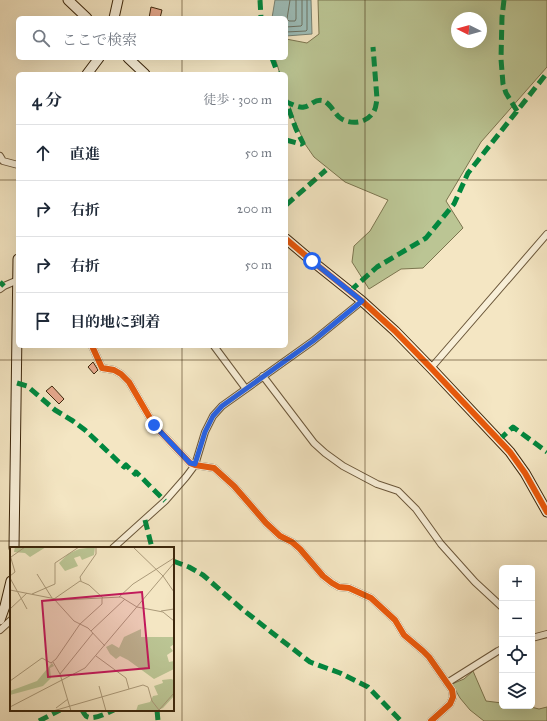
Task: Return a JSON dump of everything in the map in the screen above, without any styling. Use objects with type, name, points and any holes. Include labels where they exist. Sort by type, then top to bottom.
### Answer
[{"type":"street","points":[[68,0],[85,16]]},
{"type":"street","points":[[114,16],[118,0]]},
{"type":"street","points":[[88,72],[98,60]]},
{"type":"street","points":[[130,60],[143,72]]},
{"type":"street","points":[[0,156],[3,161],[16,164]]},
{"type":"street","points":[[430,368],[547,234]]},
{"type":"street","points":[[288,241],[362,301],[395,331],[510,452],[525,473],[547,512]]},
{"type":"street","points":[[0,289],[16,281]]},
{"type":"street","points":[[114,547],[165,502],[186,477],[195,464],[205,432],[213,416],[222,406],[313,341],[362,301]]},
{"type":"street","points":[[14,547],[17,348]]},
{"type":"street","points":[[93,348],[102,368],[114,370],[121,374],[129,382],[154,425],[190,463],[214,468],[234,486],[266,523],[280,536],[292,542],[300,549],[323,576],[339,587],[350,588],[371,598],[395,620],[404,635],[423,650],[452,690],[453,697],[447,708],[431,721]]},
{"type":"street","points":[[215,348],[246,389]]},
{"type":"street","points":[[264,376],[314,444],[343,466],[377,484],[398,491],[416,508],[441,544],[475,582],[499,604]]},
{"type":"street","points":[[0,620],[10,585]]},
{"type":"street","points":[[0,630],[10,621]]},
{"type":"street","points":[[535,637],[547,634]]},
{"type":"street","points":[[447,683],[499,651]]},
{"type":"green space","points":[[318,0],[547,0],[547,67],[481,142],[446,201],[463,228],[423,268],[401,269],[369,289],[352,262],[354,246],[370,231],[388,200],[345,182],[314,157],[305,144],[288,100],[288,72],[279,72],[276,60],[288,60],[288,39],[307,43],[319,34]]},
{"type":"green space","points":[[473,671],[486,701],[499,703],[499,709],[539,709],[547,707],[547,721],[484,721],[470,710],[460,698],[452,684],[464,679]]},
{"type":"water","points":[[275,0],[311,0],[312,34],[288,36],[288,16],[272,16]]},
{"type":"building","points":[[151,7],[162,10],[160,16],[149,16]]},
{"type":"building","points":[[93,362],[98,370],[94,374],[88,367]]},
{"type":"building","points":[[52,386],[64,399],[59,404],[46,391]]},
{"type":"marked path","points":[[260,0],[261,16]]},
{"type":"marked path","points":[[504,0],[501,59],[503,84],[506,93],[517,111]]},
{"type":"marked path","points":[[288,103],[302,107],[321,100],[326,102],[343,120],[352,122],[365,120],[374,111],[377,99],[373,47]]},
{"type":"marked path","points":[[273,60],[277,72]]},
{"type":"marked path","points":[[350,291],[377,267],[426,238],[454,204],[468,173],[547,73]]},
{"type":"marked path","points":[[288,107],[303,143],[301,144],[288,141]]},
{"type":"marked path","points":[[288,203],[326,170]]},
{"type":"marked path","points":[[0,282],[4,286]]},
{"type":"marked path","points":[[17,383],[27,386],[55,410],[85,430],[124,467],[126,465],[135,474],[136,472],[165,501]]},
{"type":"marked path","points":[[499,440],[513,427],[547,452]]},
{"type":"marked path","points":[[145,520],[152,547]]},
{"type":"marked path","points":[[174,561],[189,567],[203,575],[242,609],[310,662],[340,673],[368,687],[401,721]]},
{"type":"marked path","points":[[39,721],[58,711]]},
{"type":"marked path","points":[[83,711],[86,716],[92,718],[112,711]]},
{"type":"marked path","points":[[157,711],[158,721]]},
{"type":"cycle path","points":[[288,241],[362,301],[395,331],[431,368],[510,452],[525,473],[547,512]]},
{"type":"cycle path","points":[[93,348],[102,368],[114,370],[121,374],[129,382],[154,425],[190,463],[214,468],[234,486],[266,523],[280,536],[292,542],[300,549],[323,576],[339,587],[349,588],[371,598],[395,620],[404,635],[429,657],[452,690],[453,697],[450,704],[431,721]]},
{"type":"route","points":[[154,425],[190,463],[195,464],[205,432],[213,416],[222,406],[313,341],[362,301],[312,261]]}]
